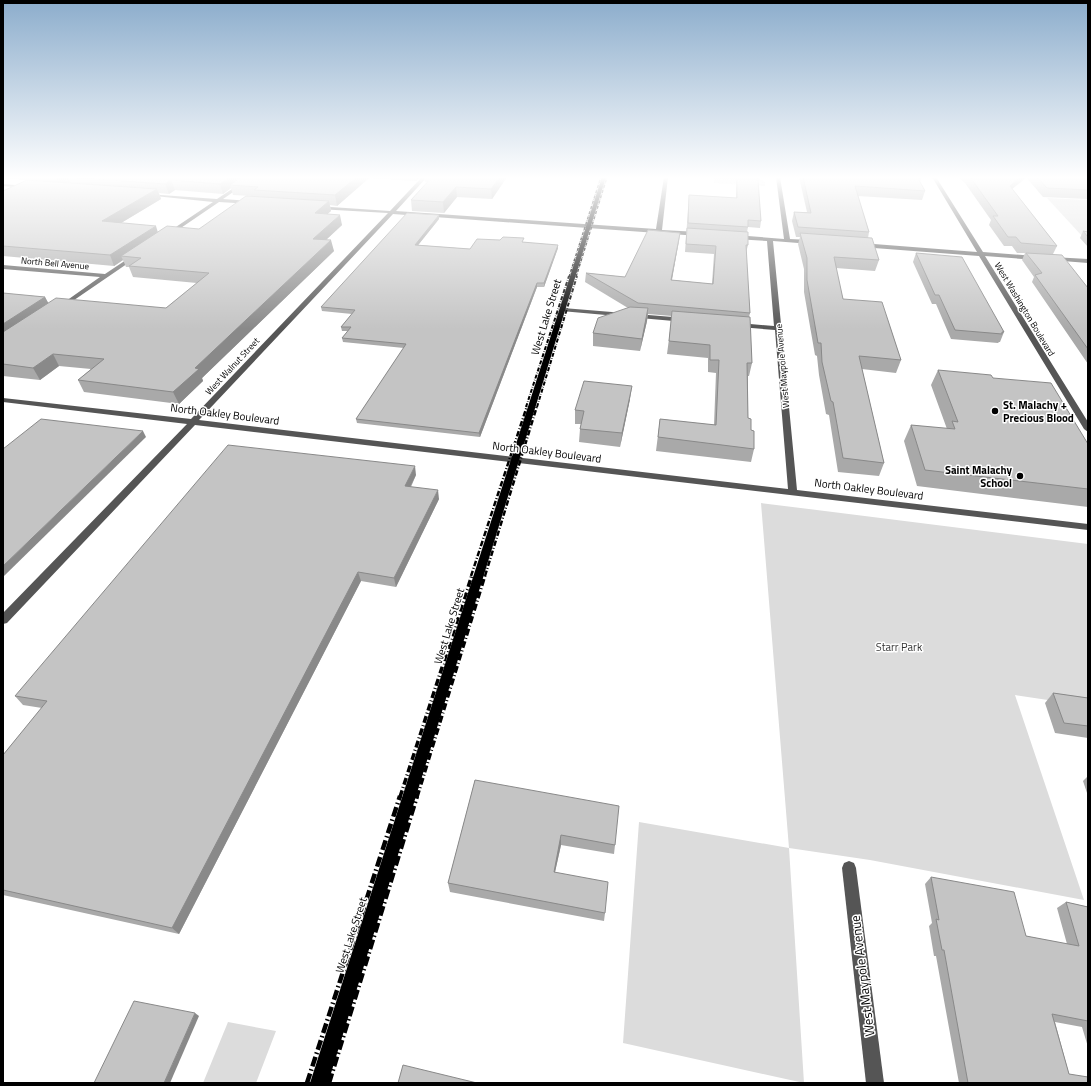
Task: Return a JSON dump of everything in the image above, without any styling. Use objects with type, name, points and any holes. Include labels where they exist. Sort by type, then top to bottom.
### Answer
[{"type":"main road","name":"West Lake Street","points":[[319,1083],[588,228]]},
{"type":"street","points":[[164,237],[178,228]]},
{"type":"street","name":"West Walnut Street","points":[[3,620],[377,228]]},
{"type":"street","points":[[613,228],[707,235]]},
{"type":"street","points":[[785,228],[787,240]]},
{"type":"street","name":"West Washington Boulevard","points":[[965,228],[1088,430]]},
{"type":"street","points":[[730,236],[818,242]]},
{"type":"street","name":"West Maypole Avenue","points":[[770,239],[793,493]]},
{"type":"street","points":[[857,245],[1041,258]]},
{"type":"street","points":[[55,310],[144,250]]},
{"type":"street","points":[[1048,259],[1088,261]]},
{"type":"street","name":"North Bell Avenue","points":[[3,267],[106,276]]},
{"type":"street","points":[[563,310],[690,321]]},
{"type":"street","points":[[734,324],[778,328]]},
{"type":"street","name":"North Oakley Boulevard","points":[[3,400],[1088,527]]},
{"type":"street","name":"West Maypole Avenue","points":[[849,868],[875,1083]]},
{"type":"green space","points":[[1074,228],[1088,228],[1088,237],[1082,236]]},
{"type":"green space","name":"Starr Park","points":[[761,503],[1088,544],[1088,706],[1015,695],[1084,900],[870,860],[789,848]]},
{"type":"green space","points":[[639,822],[789,848],[804,1083],[623,1043]]},
{"type":"green space","points":[[228,1022],[276,1031],[256,1083],[203,1083]]},
{"type":"building","points":[[3,228],[153,228],[110,255],[3,246]]},
{"type":"building","points":[[164,228],[199,229],[201,228],[326,228],[313,239],[331,240],[195,368],[199,369],[173,392],[78,380],[104,359],[53,354],[33,368],[3,364],[3,332],[56,298],[166,308],[209,273],[129,266],[141,258],[121,256]]},
{"type":"building","points":[[394,228],[429,228],[415,245],[470,249],[477,239],[500,240],[503,237],[524,238],[522,242],[558,245],[544,283],[537,283],[479,433],[356,419],[406,344],[342,338],[351,327],[341,327],[355,310],[321,307]]},
{"type":"building","points":[[687,228],[748,232],[748,245],[746,245],[750,313],[638,303],[586,273],[625,277],[648,230],[680,233],[671,280],[713,284],[716,246],[686,244]]},
{"type":"building","points":[[808,228],[868,228],[869,232]]},
{"type":"building","points":[[1001,228],[1043,228],[1057,246],[1021,243],[1016,237],[1008,237]]},
{"type":"building","points":[[1083,231],[1088,232],[1088,237]]},
{"type":"building","points":[[800,233],[872,238],[879,260],[834,257],[843,299],[882,302],[901,360],[859,356],[884,463],[843,458],[833,402],[831,401],[822,362],[821,343],[818,343],[807,280],[807,258]]},
{"type":"building","points":[[916,253],[962,257],[1004,332],[1002,332],[1002,334],[955,330],[939,295],[935,295]]},
{"type":"building","points":[[1026,253],[1062,255],[1088,288],[1088,349],[1035,275],[1042,273]]},
{"type":"building","points":[[3,293],[45,297],[3,324]]},
{"type":"building","points":[[630,307],[648,308],[642,339],[593,333],[598,318]]},
{"type":"building","points":[[672,311],[750,317],[752,363],[747,363],[748,418],[751,419],[751,430],[754,431],[754,449],[658,437],[660,419],[716,425],[719,360],[710,360],[710,345],[669,341]]},
{"type":"building","points":[[938,370],[991,375],[993,378],[1051,383],[1088,444],[1088,489],[925,470],[911,425],[955,429],[952,421],[958,422]]},
{"type":"building","points":[[584,381],[632,386],[622,433],[580,429],[584,411],[575,410]]},
{"type":"building","points":[[41,419],[143,431],[3,566],[3,449]]},
{"type":"building","points":[[228,445],[415,466],[405,486],[438,490],[394,578],[358,572],[172,928],[3,890],[3,755],[47,701],[15,696]]},
{"type":"building","points":[[1053,693],[1088,698],[1088,726],[1064,723]]},
{"type":"building","points":[[475,780],[619,806],[615,845],[561,835],[554,872],[608,882],[605,913],[448,883]]},
{"type":"building","points":[[931,877],[1014,892],[1026,936],[1079,946],[1066,902],[1088,907],[1088,1021],[1052,1014],[1069,1074],[1088,1077],[1088,1083],[968,1083],[944,950],[942,950],[936,919],[939,920]]},
{"type":"building","points":[[134,1001],[195,1013],[164,1083],[94,1083]]},
{"type":"building","points":[[403,1065],[477,1083],[398,1083]]},
{"type":"railway","points":[[569,277],[585,228]]},
{"type":"railway","points":[[576,277],[591,228]]},
{"type":"railway","points":[[526,407],[569,276]]},
{"type":"railway","points":[[537,407],[577,276]]},
{"type":"railway","points":[[471,576],[527,406]]},
{"type":"railway","points":[[485,576],[537,406]]},
{"type":"railway","points":[[400,797],[472,575]]},
{"type":"railway","points":[[417,797],[485,575]]},
{"type":"railway","points":[[307,1083],[400,796]]},
{"type":"railway","points":[[329,1083],[417,796]]},
{"type":"place","name":"St. Malachy + Precious Blood","points":[[995,411]]},
{"type":"place","name":"Saint Malachy School","points":[[1020,476]]}]
